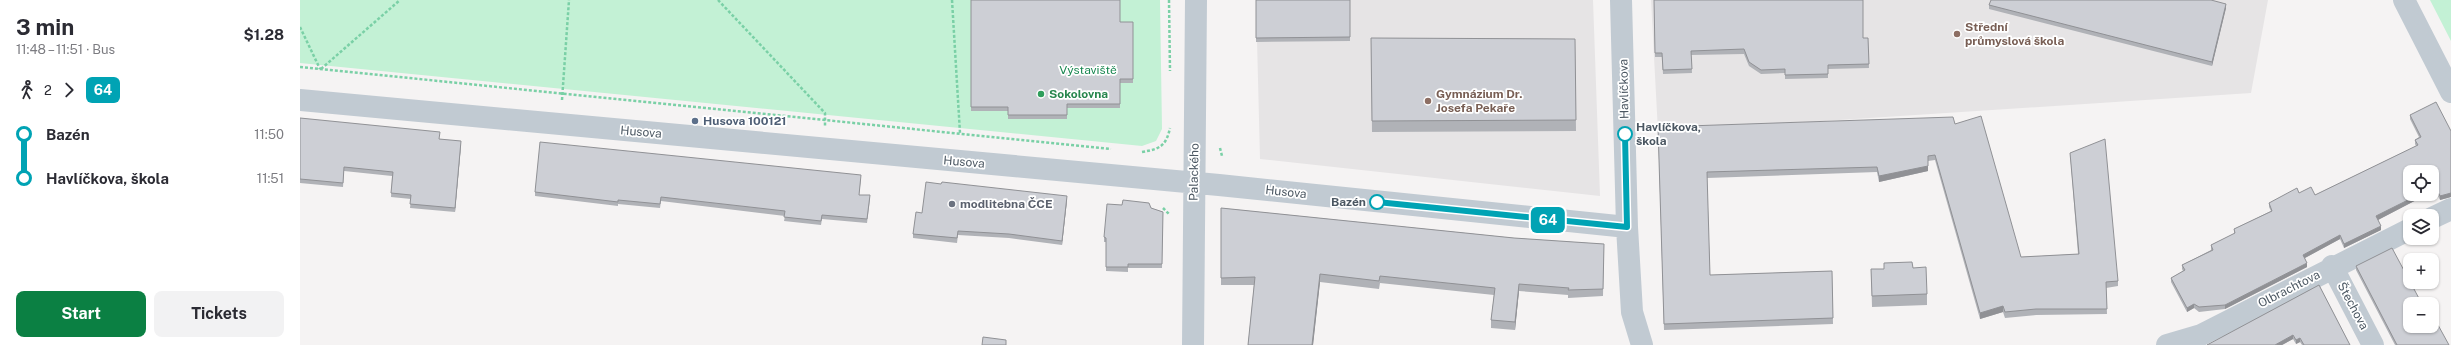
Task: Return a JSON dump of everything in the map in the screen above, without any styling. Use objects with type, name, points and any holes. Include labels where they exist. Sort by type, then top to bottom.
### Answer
[{"type":"street","name":"Palackého","points":[[1193,345],[1196,0]]},
{"type":"street","name":"Havlíčkova","points":[[1621,0],[1627,227],[1632,312],[1642,345]]},
{"type":"street","points":[[2404,0],[2451,92]]},
{"type":"street","name":"Husova","points":[[300,100],[559,125],[826,148],[1627,227]]},
{"type":"street","points":[[2439,215],[2451,209]]},
{"type":"street","name":"Olbrachtova","points":[[2167,345],[2201,334],[2332,266],[2403,232]]},
{"type":"street","name":"Štechova","points":[[2332,266],[2373,345]]},
{"type":"path","points":[[320,69],[400,0]]},
{"type":"path","points":[[559,125],[569,0]]},
{"type":"path","points":[[718,0],[825,113],[826,148]]},
{"type":"path","points":[[952,0],[960,133]]},
{"type":"path","points":[[1169,0],[1170,79]]},
{"type":"path","points":[[300,27],[320,69]]},
{"type":"path","points":[[300,67],[1112,149]]},
{"type":"path","points":[[1135,152],[1143,152],[1158,148],[1167,141],[1170,121]]},
{"type":"shaded area","name":"Gymnázium Dr. Josefa Pekaře","points":[[1256,0],[1593,0],[1600,196],[1260,159]]},
{"type":"shaded area","name":"Střední průmyslová škola","points":[[1651,0],[2268,0],[2251,93],[1658,132]]},
{"type":"green space","name":"Výstaviště","points":[[300,0],[1160,0],[1162,129],[1156,141],[1142,146],[300,63]]},
{"type":"green space","points":[[2430,0],[2451,0],[2451,41]]},
{"type":"building","points":[[971,0],[1120,0],[1120,22],[1133,22],[1133,79],[1120,79],[1120,104],[1067,104],[1067,115],[1008,115],[1008,107],[971,107]]},
{"type":"building","points":[[1256,0],[1350,0],[1350,37],[1256,38]]},
{"type":"building","points":[[1654,0],[1863,0],[1863,38],[1868,38],[1869,64],[1828,65],[1828,74],[1785,75],[1785,69],[1761,70],[1749,62],[1744,49],[1691,51],[1692,69],[1663,70],[1662,53],[1655,53]]},
{"type":"building","points":[[1991,0],[2211,0],[2226,4],[2212,62],[1989,5]]},
{"type":"building","points":[[1371,38],[1575,39],[1576,120],[1372,121]]},
{"type":"building","points":[[2436,102],[2451,131],[2451,193],[2440,196],[2439,194],[2439,165],[2403,165],[2403,201],[2406,201],[2376,216],[2381,226],[2344,244],[2340,235],[2303,255],[2307,263],[2225,305],[2199,307],[2194,304],[2187,308],[2171,278],[2185,270],[2182,265],[2213,250],[2211,245],[2235,233],[2234,229],[2272,211],[2269,203],[2297,188],[2299,193],[2311,187],[2315,195],[2418,145],[2415,140],[2421,137],[2410,115]]},
{"type":"building","points":[[1981,116],[2021,257],[2079,254],[2070,153],[2105,139],[2118,281],[2106,282],[2107,309],[2036,309],[2005,312],[2003,306],[1980,313],[1935,155],[1928,156],[1928,166],[1879,176],[1877,167],[1707,172],[1710,275],[1832,271],[1833,318],[1664,324],[1658,127],[1953,117],[1955,124]]},
{"type":"building","points":[[300,118],[440,132],[439,139],[461,141],[455,208],[410,204],[411,195],[391,193],[393,172],[344,167],[343,183],[300,179]]},
{"type":"building","points":[[540,142],[861,175],[859,195],[870,195],[867,219],[822,215],[821,221],[784,217],[785,211],[661,197],[660,204],[618,200],[618,202],[535,192]]},
{"type":"building","points":[[926,182],[941,184],[942,182],[1067,196],[1062,241],[1009,234],[958,231],[957,238],[913,234],[916,212],[922,213]]},
{"type":"building","points":[[1123,200],[1149,203],[1151,208],[1163,212],[1162,264],[1128,264],[1128,267],[1106,267],[1106,238],[1104,237],[1107,204],[1122,205]]},
{"type":"building","points":[[1221,208],[1514,238],[1604,244],[1603,289],[1568,290],[1569,288],[1519,284],[1515,322],[1491,320],[1495,288],[1380,276],[1379,281],[1320,274],[1312,345],[1248,345],[1255,277],[1221,278]]},
{"type":"building","points":[[2392,248],[2403,269],[2403,289],[2414,289],[2418,297],[2403,297],[2403,333],[2439,333],[2439,327],[2449,345],[2397,345],[2356,266]]},
{"type":"building","points":[[1912,262],[1913,268],[1926,267],[1927,294],[1872,296],[1871,269],[1884,269],[1884,263]]},
{"type":"building","points":[[2319,285],[2350,345],[2304,345],[2300,338],[2296,340],[2293,335],[2275,345],[2207,345]]},
{"type":"building","points":[[983,337],[1006,340],[1006,345],[982,345]]},
{"type":"bus line","name":"64","points":[[1377,202],[1627,227],[1625,134]]},
{"type":"place","name":"Střední průmyslová škola","points":[[1957,34]]},
{"type":"place","name":"Sokolovna","points":[[1041,94]]},
{"type":"place","name":"Gymnázium Dr. Josefa Pekaře","points":[[1428,101]]},
{"type":"place","name":"Husova 100121","points":[[695,121]]},
{"type":"place","name":"Havlíčkova, škola","points":[[1625,134]]},
{"type":"place","name":"Bazén","points":[[1377,202]]},
{"type":"place","name":"modlitebna ČCE","points":[[952,204]]}]
